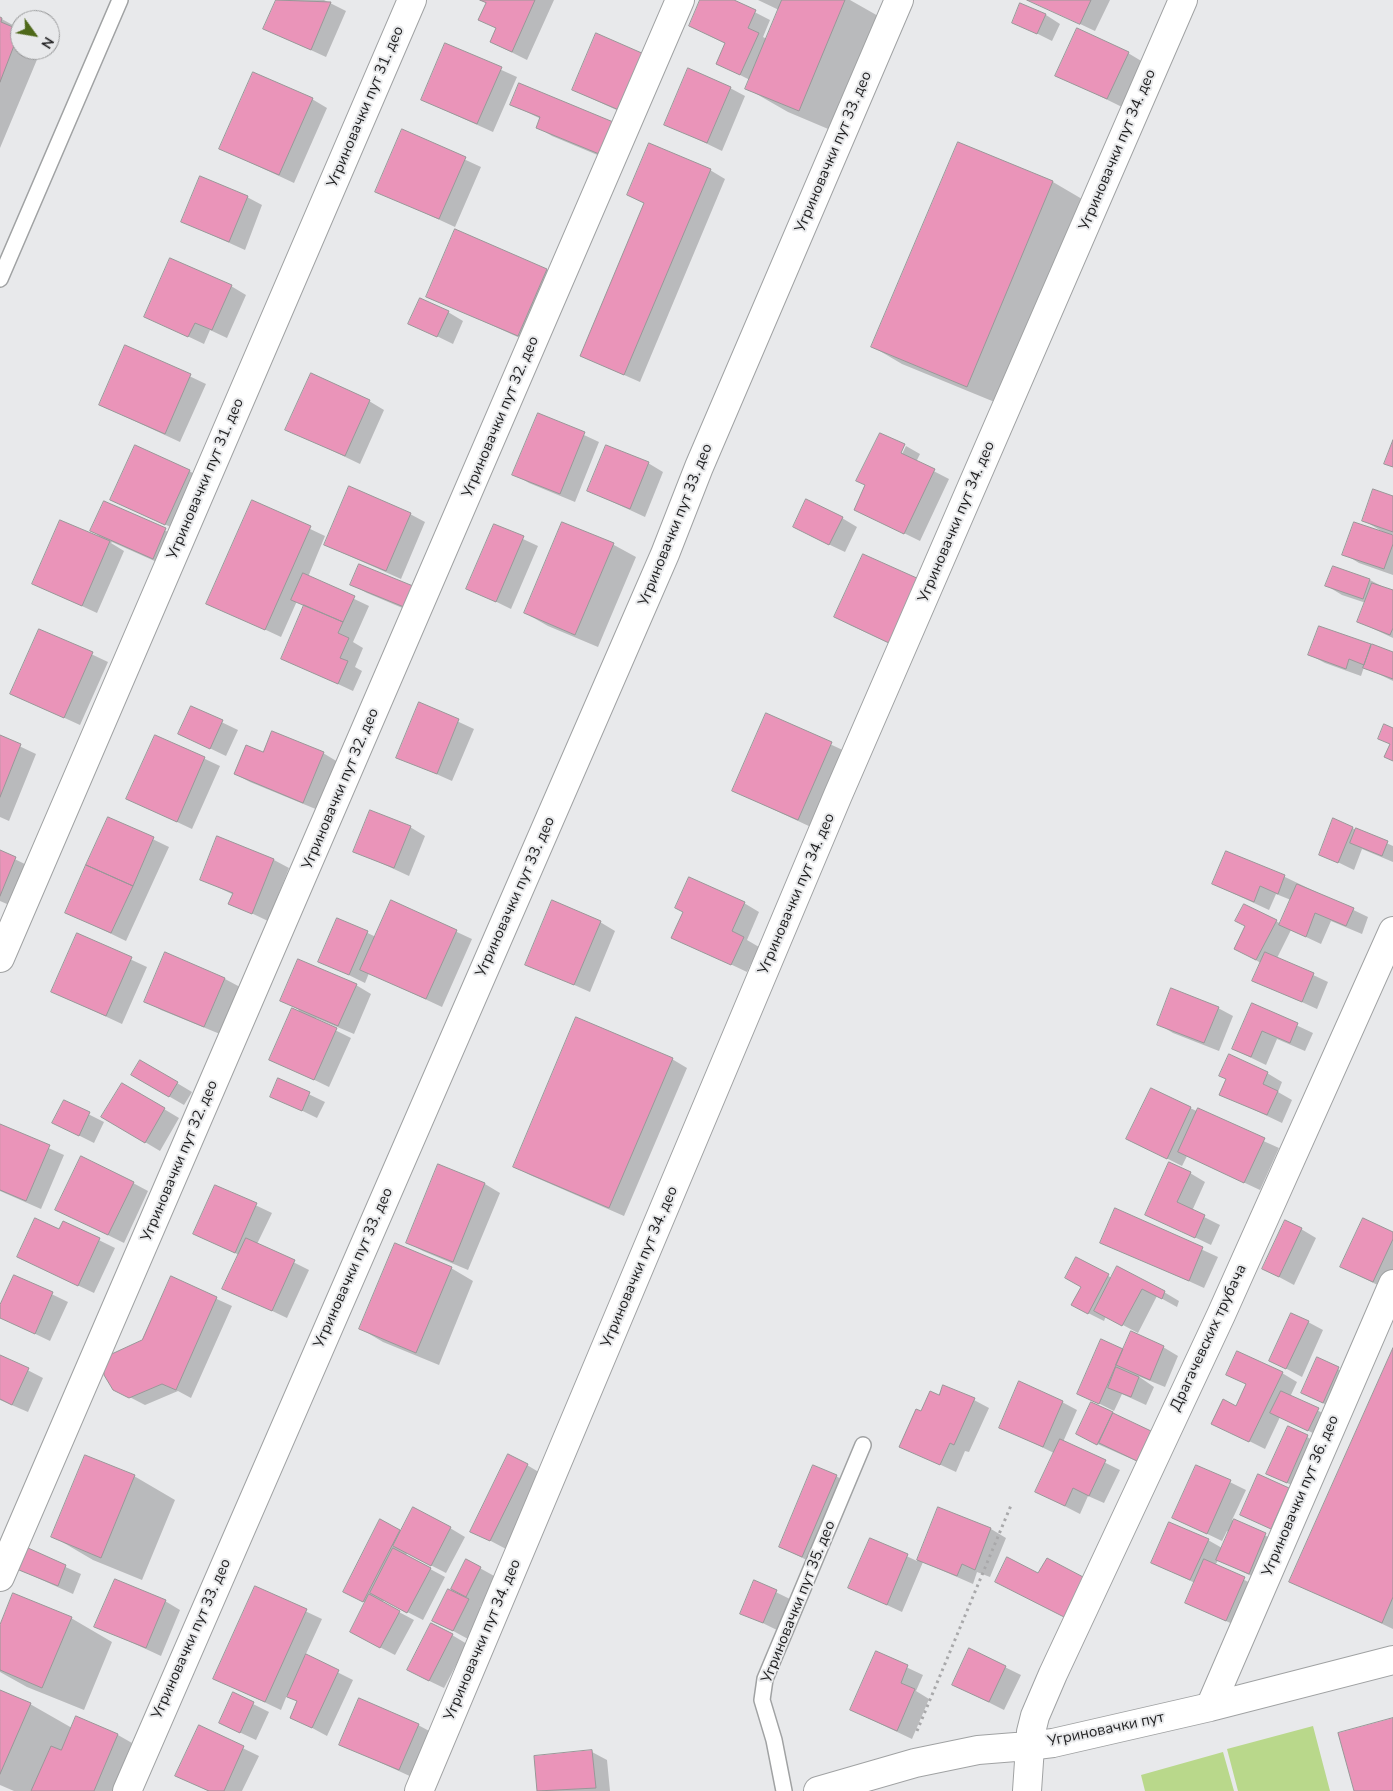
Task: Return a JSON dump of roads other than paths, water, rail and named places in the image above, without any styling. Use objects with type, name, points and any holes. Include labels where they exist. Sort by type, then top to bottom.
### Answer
[{"type":"street","name":"Угриновачки пут 31. део","points":[[0,958],[412,0]]},
{"type":"street","name":"Угриновачки пут 32. део","points":[[0,1577],[680,0]]},
{"type":"street","name":"Угриновачки пут 33. део","points":[[127,1791],[665,554],[699,467],[899,0]]},
{"type":"street","name":"Угриновачки пут 34. део","points":[[419,1791],[838,795],[1183,0]]},
{"type":"street","name":"Драгачевских трубача","points":[[1027,1791],[1028,1746],[1035,1716],[1221,1315],[1393,931]]},
{"type":"street","name":"Угриновачки пут 36. део","points":[[1210,1708],[1393,1284]]},
{"type":"street","name":"Угриновачки пут","points":[[818,1791],[915,1762],[978,1750],[1028,1746],[1210,1708],[1393,1660]]},
{"type":"lane","points":[[0,279],[120,0]]},
{"type":"lane","name":"Угриновачки пут 35. део","points":[[784,1791],[778,1754],[762,1700],[765,1679],[863,1445]]}]
